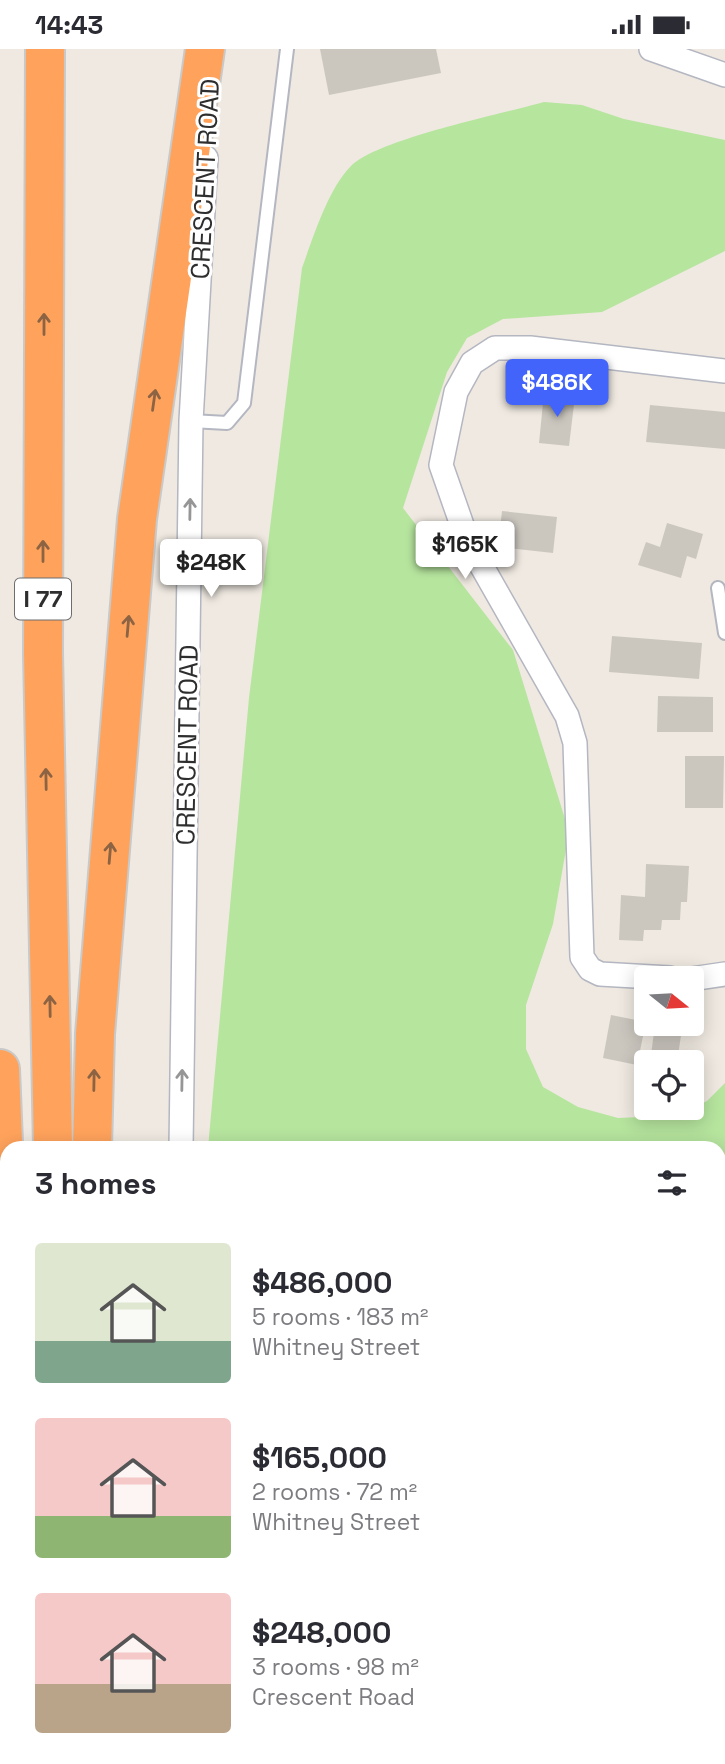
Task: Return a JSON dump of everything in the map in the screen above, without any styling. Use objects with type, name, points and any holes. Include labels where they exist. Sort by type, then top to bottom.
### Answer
[{"type":"highway","name":"I 77","points":[[45,49],[43,653],[53,1141]]},
{"type":"highway","points":[[92,1141],[95,1034],[137,519],[205,49]]},
{"type":"highway","points":[[0,1069],[3,1141]]},
{"type":"street","name":"CRESCENT ROAD","points":[[181,1141],[191,421],[212,49]]},
{"type":"street","points":[[651,49],[725,75]]},
{"type":"street","points":[[634,976],[600,974],[590,969],[582,957],[575,743],[567,716],[476,556],[441,465],[456,392],[472,363],[495,348],[530,348],[725,371]]},
{"type":"street","points":[[704,977],[725,974]]},
{"type":"lane","points":[[191,421],[227,423],[244,403],[287,49]]},
{"type":"lane","points":[[718,588],[725,633]]},
{"type":"green space","points":[[544,102],[582,105],[624,119],[725,140],[725,251],[602,312],[503,319],[467,338],[447,372],[403,508],[513,650],[569,832],[553,924],[526,1005],[526,1049],[543,1087],[578,1107],[618,1118],[704,1120],[704,1102],[725,1083],[725,1141],[209,1141],[249,698],[302,268],[322,214],[335,187],[351,166],[365,156],[413,137]]},
{"type":"building","points":[[320,49],[436,49],[441,73],[329,95]]},
{"type":"building","points":[[544,393],[575,396],[569,446],[539,443]]},
{"type":"building","points":[[650,405],[725,412],[725,449],[646,442]]},
{"type":"building","points":[[502,511],[557,517],[553,553],[498,547]]},
{"type":"building","points":[[667,523],[703,534],[696,559],[687,556],[681,578],[638,565],[646,542],[660,547]]},
{"type":"building","points":[[612,636],[702,643],[699,679],[609,672]]},
{"type":"building","points":[[658,696],[713,697],[713,732],[657,732]]},
{"type":"building","points":[[685,756],[724,756],[723,808],[685,808]]},
{"type":"building","points":[[646,864],[689,866],[687,902],[681,902],[680,920],[662,920],[661,930],[644,930],[643,941],[619,940],[621,895],[645,897]]},
{"type":"building","points":[[611,1015],[634,1020],[634,1036],[643,1036],[640,1050],[634,1050],[634,1064],[603,1058]]},
{"type":"building","points":[[654,1036],[681,1036],[679,1050],[652,1050]]}]
